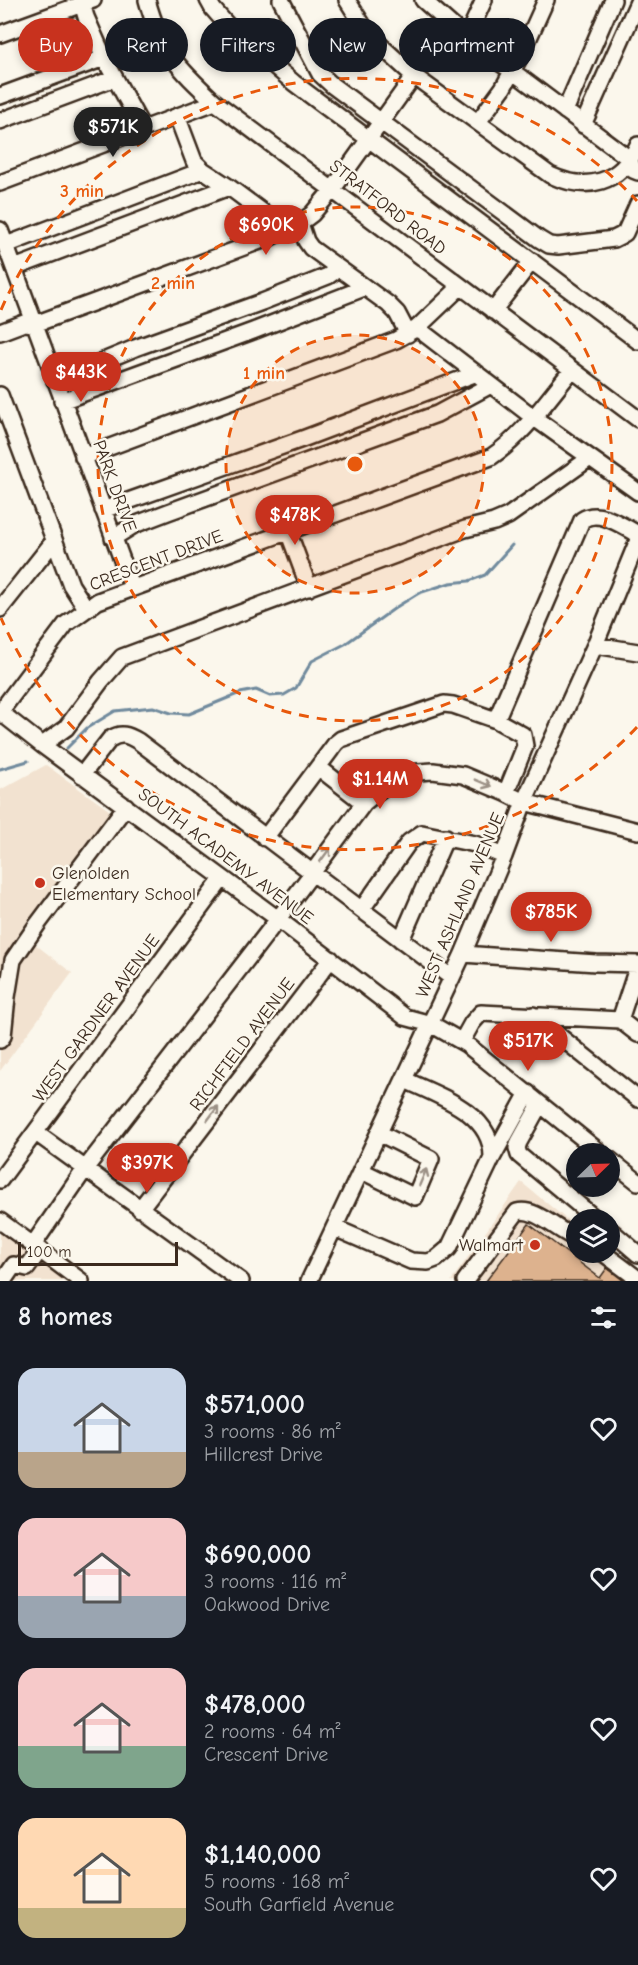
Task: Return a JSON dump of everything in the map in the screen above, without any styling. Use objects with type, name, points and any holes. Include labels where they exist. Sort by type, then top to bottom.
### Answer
[{"type":"street","name":"STRATFORD ROAD","points":[[147,0],[154,25],[166,49],[178,67],[215,102],[638,419]]},
{"type":"street","points":[[208,0],[227,25],[322,105],[638,340]]},
{"type":"street","points":[[281,0],[320,74],[333,86],[549,245],[614,239],[625,233],[638,204]]},
{"type":"street","points":[[347,0],[369,35],[414,76],[550,175],[576,184],[599,182],[634,166]]},
{"type":"street","points":[[423,0],[438,6],[448,18]]},
{"type":"street","points":[[476,18],[484,0]]},
{"type":"street","points":[[535,23],[546,0]]},
{"type":"street","points":[[566,111],[613,0]]},
{"type":"street","points":[[0,34],[86,1],[86,18],[104,58],[143,129]]},
{"type":"street","points":[[584,125],[638,2]]},
{"type":"street","points":[[0,96],[104,58]]},
{"type":"street","points":[[478,122],[503,88],[511,72]]},
{"type":"street","points":[[513,72],[634,166]]},
{"type":"street","points":[[0,332],[24,323],[35,324],[278,234],[300,223],[312,214],[333,189],[414,76]]},
{"type":"street","points":[[0,122],[115,78]]},
{"type":"street","points":[[0,183],[215,102]]},
{"type":"street","points":[[177,116],[194,161],[203,170],[268,216],[278,234]]},
{"type":"street","points":[[634,166],[638,145]]},
{"type":"street","points":[[6,245],[203,170]]},
{"type":"street","points":[[14,268],[229,187]]},
{"type":"street","points":[[300,223],[311,248],[388,304],[413,331],[477,374],[638,492]]},
{"type":"street","name":"PARK DRIVE","points":[[0,230],[132,587]]},
{"type":"street","points":[[493,311],[532,261]]},
{"type":"street","points":[[55,381],[135,348],[328,276],[338,269]]},
{"type":"street","points":[[83,457],[413,331],[460,287]]},
{"type":"street","points":[[62,401],[364,288]]},
{"type":"street","name":"CRESCENT DRIVE","points":[[0,712],[66,624],[86,608],[132,587],[491,457],[510,442],[572,370]]},
{"type":"street","points":[[103,510],[477,374]]},
{"type":"street","points":[[113,538],[134,525],[437,414],[491,385]]},
{"type":"street","points":[[0,395],[71,585],[86,608]]},
{"type":"street","points":[[42,745],[66,728],[100,681],[122,657],[465,529],[502,520],[590,458]]},
{"type":"street","points":[[495,720],[582,520],[588,516],[602,516],[638,534]]},
{"type":"street","points":[[288,531],[309,588]]},
{"type":"street","name":"WEST ASHLAND AVENUE","points":[[309,1281],[463,954],[524,802],[595,645],[638,540]]},
{"type":"street","points":[[0,609],[54,541]]},
{"type":"street","points":[[595,645],[638,652]]},
{"type":"street","points":[[265,838],[341,739],[436,705],[453,705],[495,720],[524,735],[525,746],[506,793]]},
{"type":"street","name":"SOUTH ACADEMY AVENUE","points":[[0,712],[278,919],[405,1017],[431,1024],[462,1041],[588,1143]]},
{"type":"street","points":[[82,774],[110,739],[122,734],[129,736],[452,978]]},
{"type":"street","points":[[318,767],[364,802]]},
{"type":"street","points":[[3,1281],[14,1264],[27,1268],[37,1247],[85,1169],[278,919],[364,802],[386,785],[418,772],[433,771],[463,775],[524,802],[638,831]]},
{"type":"street","points":[[0,1040],[3,1036],[13,960],[126,806]]},
{"type":"street","points":[[362,909],[409,842],[422,833],[475,844],[504,856]]},
{"type":"street","points":[[401,940],[446,837]]},
{"type":"street","name":"WEST GARDNER AVENUE","points":[[0,1180],[222,879]]},
{"type":"street","points":[[463,954],[638,964],[620,1020]]},
{"type":"street","name":"RICHFIELD AVENUE","points":[[140,1209],[331,959]]},
{"type":"street","points":[[462,1041],[472,1023],[481,1013],[620,1020],[638,1034]]},
{"type":"street","points":[[533,1015],[638,1099]]},
{"type":"street","points":[[405,1080],[473,1116],[490,1137],[493,1146],[492,1158]]},
{"type":"street","points":[[335,1228],[411,1261],[428,1262],[436,1259],[449,1248],[492,1158],[528,1093]]},
{"type":"street","points":[[540,1104],[519,1142],[517,1148],[519,1155],[584,1209]]},
{"type":"street","points":[[36,1133],[241,1281]]},
{"type":"street","points":[[362,1171],[415,1197],[431,1159],[379,1133]]},
{"type":"street","points":[[620,1168],[638,1182]]},
{"type":"street","points":[[465,1281],[517,1212],[525,1209],[534,1213],[566,1234]]},
{"type":"street","points":[[0,1221],[81,1281]]},
{"type":"street","points":[[620,1238],[638,1254]]},
{"type":"street","points":[[617,1263],[638,1279]]},
{"type":"shaded area","name":"Glenolden Elementary School","points":[[46,765],[124,821],[35,944],[72,973],[0,1071],[0,790]]},
{"type":"shaded area","points":[[521,1182],[566,1219],[566,1263],[618,1263],[638,1281],[451,1281]]},
{"type":"shaded area","points":[[0,1217],[91,1281],[0,1281]]},
{"type":"building","name":"Walmart","points":[[529,1224],[566,1252],[566,1263],[580,1263],[600,1278],[607,1268],[624,1281],[486,1281]]},
{"type":"waterway","points":[[67,748],[87,728],[115,711],[153,707],[171,713],[189,714],[240,693],[256,690],[270,696],[284,695],[296,688],[312,661],[345,644],[419,593],[485,575],[512,545]]},
{"type":"waterway","points":[[0,769],[28,761]]},
{"type":"place","name":"Glenolden Elementary School","points":[[40,883]]},
{"type":"place","name":"Walmart","points":[[535,1245]]}]
